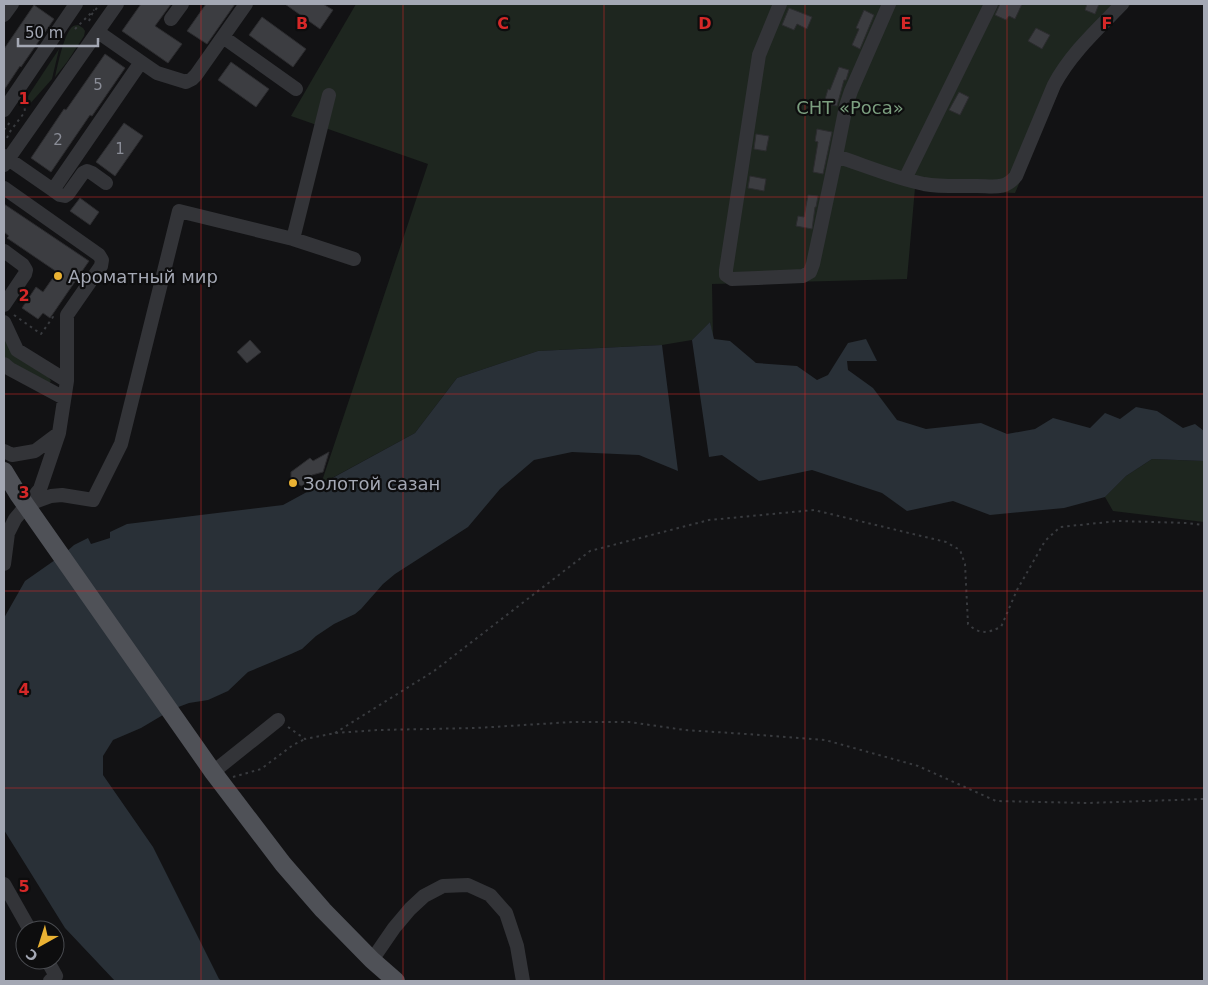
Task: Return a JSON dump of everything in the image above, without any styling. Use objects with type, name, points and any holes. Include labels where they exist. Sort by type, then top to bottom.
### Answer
[{"type":"main road","points":[[4,471],[217,778],[323,910],[372,960],[396,981]]},
{"type":"street","points":[[4,15],[12,4]]},
{"type":"street","points":[[106,183],[87,171],[83,173],[68,194],[60,196],[5,160],[117,4]]},
{"type":"street","points":[[172,19],[182,4]]},
{"type":"street","points":[[98,32],[157,73],[186,82],[196,75],[246,4]]},
{"type":"street","points":[[780,4],[759,55],[726,270],[726,275],[732,279],[803,276],[810,272],[850,91],[889,4]]},
{"type":"street","points":[[905,180],[991,4]]},
{"type":"street","points":[[836,156],[905,180],[926,184],[1003,186],[1012,181],[1016,176],[1054,84],[1062,70],[1122,4]]},
{"type":"street","points":[[4,110],[69,6]]},
{"type":"street","points":[[223,37],[296,89]]},
{"type":"street","points":[[53,190],[141,62]]},
{"type":"street","points":[[293,239],[329,95]]},
{"type":"street","points":[[4,188],[99,255],[102,260],[100,266],[68,312],[66,321],[67,381],[59,433],[40,489],[15,518],[6,532],[4,564]]},
{"type":"street","points":[[26,505],[50,496],[62,495],[93,500],[121,444],[179,211],[293,239],[354,259]]},
{"type":"street","points":[[4,251],[23,265],[26,270],[6,313],[17,350],[67,381]]},
{"type":"street","points":[[4,364],[64,398]]},
{"type":"street","points":[[4,451],[12,455],[36,452],[59,433]]},
{"type":"street","points":[[217,778],[278,720]]},
{"type":"street","points":[[4,884],[24,920]]},
{"type":"street","points":[[372,960],[394,928],[424,896],[443,886],[468,885],[490,895],[506,913],[517,946],[523,981]]},
{"type":"street","points":[[50,981],[56,976],[53,970]]},
{"type":"path","points":[[6,313],[41,334],[53,317],[66,321]]},
{"type":"path","points":[[335,733],[434,671],[590,551],[709,520],[814,510],[946,542],[960,550],[966,564],[968,624],[976,631],[989,632],[1001,627],[1017,590],[1045,541],[1060,527],[1118,521],[1204,525]]},
{"type":"path","points":[[278,720],[305,739]]},
{"type":"path","points":[[217,778],[236,776],[262,769],[293,745],[305,739],[335,733],[476,728],[572,722],[629,722],[685,730],[825,740],[918,766],[996,801],[1087,803],[1204,799]]},
{"type":"green space","name":"СНТ «Роса»","points":[[356,4],[1131,4],[1069,67],[1015,193],[915,188],[907,279],[712,284],[713,339],[710,322],[692,340],[662,345],[538,351],[457,378],[415,433],[321,484],[428,164],[291,116]]},
{"type":"green space","points":[[78,25],[85,31],[84,36],[55,77],[68,32],[73,26]]},
{"type":"green space","points":[[59,49],[52,79],[28,106],[28,96]]},
{"type":"green space","points":[[4,331],[48,376],[51,381],[47,386],[4,357]]},
{"type":"green space","points":[[1152,459],[1204,461],[1204,522],[1113,511],[1105,497],[1126,476]]},
{"type":"shaded area","points":[[710,322],[714,339],[730,341],[756,363],[797,366],[817,380],[828,375],[848,343],[866,339],[877,361],[847,361],[848,370],[873,388],[897,420],[926,429],[981,423],[1007,434],[1035,429],[1053,418],[1090,428],[1105,413],[1120,419],[1136,407],[1157,411],[1183,428],[1195,424],[1204,431],[1204,461],[1152,459],[1126,476],[1105,497],[1064,508],[990,515],[953,501],[907,511],[882,493],[812,470],[759,481],[722,455],[709,457],[692,340]]},
{"type":"shaded area","points":[[662,345],[678,471],[639,455],[572,452],[534,460],[500,489],[468,527],[395,574],[355,614],[334,624],[316,636],[302,649],[248,672],[228,691],[208,700],[189,703],[173,709],[141,728],[113,740],[103,756],[103,775],[153,847],[219,979],[222,981],[115,981],[65,928],[65,920],[60,920],[4,830],[4,618],[25,581],[74,545],[88,538],[91,544],[110,538],[110,532],[127,524],[283,505],[415,433],[457,378],[538,351]]},
{"type":"building","points":[[141,4],[171,4],[155,26],[182,44],[168,63],[122,31]]},
{"type":"building","points":[[206,4],[235,4],[207,44],[187,31]]},
{"type":"building","points":[[285,4],[323,4],[333,10],[320,29]]},
{"type":"building","points":[[1000,4],[1022,4],[1015,19],[1009,16],[1006,20],[995,15]]},
{"type":"building","points":[[1087,4],[1099,4],[1095,14],[1085,10]]},
{"type":"building","points":[[34,5],[54,19],[4,90],[4,49]]},
{"type":"building","points":[[789,8],[812,17],[807,29],[797,24],[794,30],[782,25]]},
{"type":"building","points":[[864,10],[874,15],[860,49],[852,45],[859,29],[856,28]]},
{"type":"building","points":[[262,17],[306,49],[293,67],[249,35]]},
{"type":"building","points":[[1036,28],[1050,35],[1042,49],[1028,41]]},
{"type":"building","points":[[105,54],[125,68],[51,172],[31,158],[64,109],[66,110]]},
{"type":"building","points":[[231,62],[269,89],[256,107],[218,80]]},
{"type":"building","points":[[839,67],[849,70],[846,80],[844,80],[837,106],[824,103],[828,89],[830,90]]},
{"type":"building","points":[[959,92],[969,97],[960,115],[949,110]]},
{"type":"building","points":[[124,123],[143,136],[115,176],[96,162]]},
{"type":"building","points":[[817,129],[832,132],[823,174],[813,172],[818,142],[815,141]]},
{"type":"building","points":[[756,134],[769,136],[766,151],[754,149]]},
{"type":"building","points":[[750,176],[766,179],[764,191],[748,188]]},
{"type":"building","points":[[808,195],[818,196],[812,229],[796,226],[798,216],[804,217]]},
{"type":"building","points":[[80,198],[99,212],[90,225],[70,211]]},
{"type":"building","points":[[4,204],[89,261],[50,318],[43,313],[38,319],[22,308],[36,287],[43,292],[57,272],[7,238],[9,236],[4,232]]},
{"type":"building","points":[[250,340],[261,352],[247,363],[237,352]]},
{"type":"building","points":[[329,452],[323,472],[312,475],[311,479],[302,486],[295,483],[291,478],[291,472],[310,458],[313,461]]},
{"type":"place","name":"Ароматный мир","points":[[58,276]]},
{"type":"place","name":"Золотой сазан","points":[[293,483]]}]
